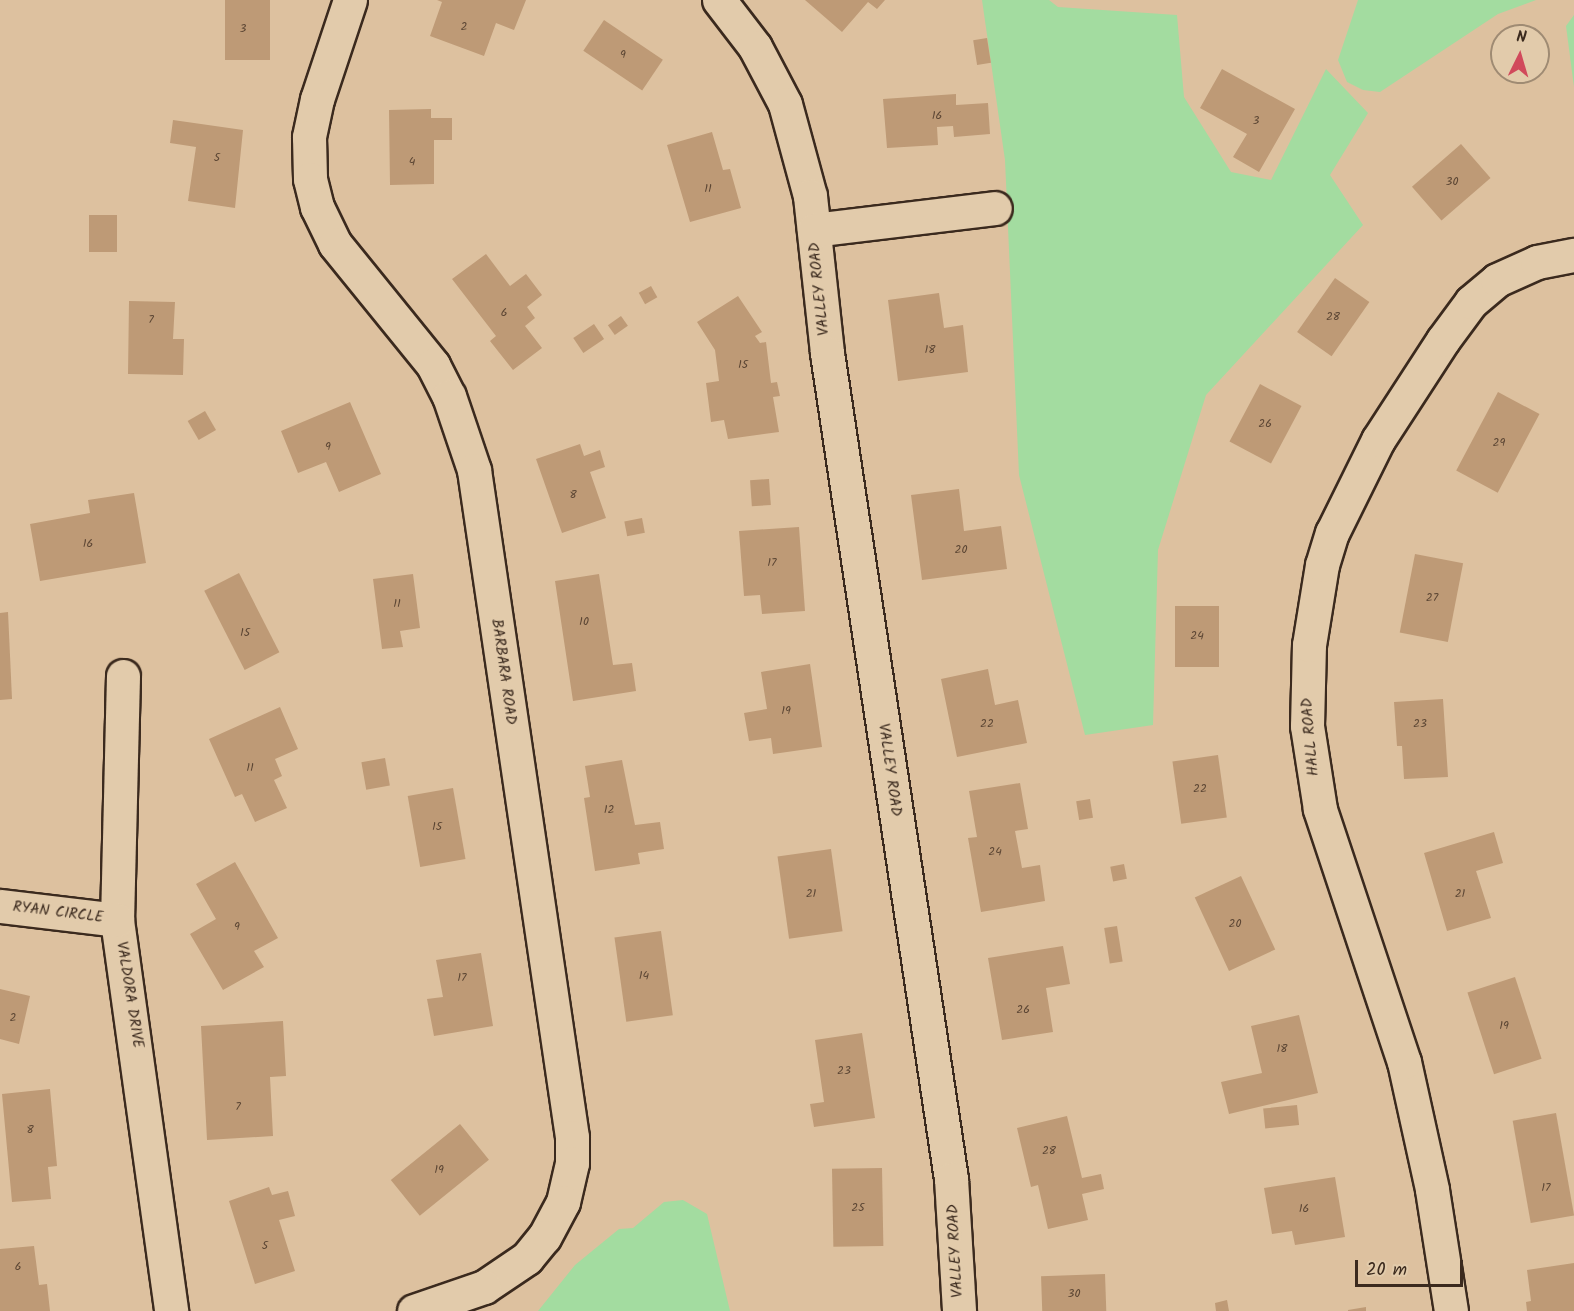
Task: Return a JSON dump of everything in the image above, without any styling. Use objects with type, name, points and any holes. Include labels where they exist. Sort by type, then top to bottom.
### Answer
[{"type":"street","name":"BARBARA ROAD","points":[[350,0],[316,99],[309,137],[310,179],[317,207],[335,244],[434,365],[450,396],[474,470],[572,1137],[572,1163],[563,1202],[552,1226],[527,1258],[484,1287],[414,1311]]},
{"type":"street","name":"VALLEY ROAD","points":[[719,0],[755,48],[785,104],[804,165],[814,230],[828,364],[951,1179],[959,1311]]},
{"type":"street","name":"VALLEY ROAD","points":[[814,230],[996,208]]},
{"type":"street","name":"HALL ROAD","points":[[1450,1311],[1432,1189],[1404,1062],[1320,809],[1307,726],[1309,645],[1322,565],[1332,533],[1378,440],[1443,340],[1471,302],[1497,280],[1537,262],[1574,255]]},
{"type":"street","name":"VALDORA DRIVE","points":[[123,676],[117,920],[130,993],[171,1311]]},
{"type":"street","name":"RYAN CIRCLE","points":[[0,906],[117,920]]},
{"type":"green space","points":[[982,0],[1049,0],[1058,7],[1177,15],[1184,97],[1231,172],[1271,180],[1326,69],[1368,113],[1330,175],[1363,225],[1206,395],[1158,550],[1153,725],[1085,735],[1019,475],[1005,160]]},
{"type":"green space","points":[[1358,0],[1536,0],[1498,14],[1380,92],[1363,90],[1347,82],[1338,60]]},
{"type":"green space","points":[[1574,15],[1574,87],[1566,26]]},
{"type":"green space","points":[[683,1200],[707,1214],[730,1311],[538,1311],[575,1265],[619,1229],[633,1228],[664,1202]]},
{"type":"building","points":[[225,0],[270,0],[270,60],[225,60]]},
{"type":"building","points":[[437,0],[526,0],[514,30],[496,23],[484,56],[430,36],[442,2]]},
{"type":"building","points":[[805,0],[885,0],[877,9],[868,2],[842,32]]},
{"type":"building","points":[[604,20],[663,60],[642,90],[583,51]]},
{"type":"building","points":[[987,38],[991,63],[977,65],[973,40]]},
{"type":"building","points":[[1222,69],[1295,109],[1259,172],[1233,157],[1247,134],[1200,108]]},
{"type":"building","points":[[956,94],[956,105],[988,103],[990,134],[954,137],[953,126],[937,127],[938,145],[887,148],[883,99]]},
{"type":"building","points":[[431,109],[431,118],[452,118],[452,140],[434,140],[434,184],[390,185],[389,110]]},
{"type":"building","points":[[173,120],[243,130],[235,208],[188,201],[196,147],[170,143]]},
{"type":"building","points":[[712,132],[723,170],[730,169],[741,208],[690,222],[667,145]]},
{"type":"building","points":[[1461,144],[1491,178],[1441,221],[1412,187]]},
{"type":"building","points":[[89,215],[117,215],[117,252],[89,252]]},
{"type":"building","points":[[486,254],[510,286],[526,274],[542,295],[527,307],[535,318],[525,326],[542,348],[513,370],[490,341],[496,336],[452,279]]},
{"type":"building","points":[[1335,278],[1369,302],[1332,356],[1297,332]]},
{"type":"building","points":[[651,286],[657,297],[645,304],[639,293]]},
{"type":"building","points":[[939,293],[944,328],[963,325],[968,372],[898,381],[888,300]]},
{"type":"building","points":[[738,296],[762,332],[755,336],[760,343],[766,342],[771,383],[777,382],[780,396],[773,397],[779,432],[728,439],[724,420],[711,422],[706,383],[719,381],[715,350],[697,322]]},
{"type":"building","points":[[129,301],[175,302],[173,339],[184,339],[183,375],[128,374]]},
{"type":"building","points":[[621,316],[628,326],[615,335],[608,325]]},
{"type":"building","points":[[594,324],[604,339],[583,353],[573,338]]},
{"type":"building","points":[[1260,384],[1301,406],[1271,463],[1229,441]]},
{"type":"building","points":[[1498,392],[1539,414],[1498,493],[1456,471]]},
{"type":"building","points":[[350,402],[381,474],[339,492],[326,462],[298,473],[281,431]]},
{"type":"building","points":[[205,411],[216,430],[199,440],[188,421]]},
{"type":"building","points":[[580,444],[584,456],[600,450],[605,467],[590,472],[606,518],[562,533],[536,459]]},
{"type":"building","points":[[769,479],[771,505],[752,506],[750,480]]},
{"type":"building","points":[[959,489],[964,531],[1001,526],[1007,569],[922,580],[911,495]]},
{"type":"building","points":[[134,493],[146,563],[40,581],[30,524],[90,513],[88,500]]},
{"type":"building","points":[[642,518],[645,533],[627,536],[624,521]]},
{"type":"building","points":[[799,527],[805,611],[762,614],[760,595],[744,596],[739,531]]},
{"type":"building","points":[[1415,554],[1463,563],[1448,642],[1400,633]]},
{"type":"building","points":[[239,573],[279,652],[245,670],[204,591]]},
{"type":"building","points":[[413,574],[420,628],[400,631],[403,647],[382,649],[373,579]]},
{"type":"building","points":[[599,574],[613,665],[632,663],[636,691],[573,701],[555,581]]},
{"type":"building","points":[[1175,606],[1219,606],[1219,667],[1175,667]]},
{"type":"building","points":[[8,612],[12,699],[0,700],[0,613]]},
{"type":"building","points":[[810,664],[822,747],[773,754],[771,738],[749,741],[744,713],[767,709],[761,672]]},
{"type":"building","points":[[988,669],[995,705],[1018,700],[1027,743],[957,757],[941,679]]},
{"type":"building","points":[[1443,699],[1448,777],[1404,779],[1402,746],[1397,746],[1394,702]]},
{"type":"building","points":[[280,707],[298,749],[275,759],[282,776],[274,780],[287,808],[255,822],[242,794],[235,797],[209,739]]},
{"type":"building","points":[[1218,755],[1227,817],[1181,824],[1172,761]]},
{"type":"building","points":[[385,758],[390,786],[366,790],[361,762]]},
{"type":"building","points":[[622,760],[635,825],[660,822],[664,849],[638,853],[640,864],[595,871],[584,798],[590,797],[585,766]]},
{"type":"building","points":[[1020,783],[1028,829],[1015,831],[1022,868],[1040,865],[1045,901],[981,912],[968,838],[977,837],[969,791]]},
{"type":"building","points":[[453,788],[466,859],[420,867],[408,796]]},
{"type":"building","points":[[1090,799],[1093,818],[1079,820],[1076,801]]},
{"type":"building","points":[[1494,832],[1503,863],[1476,871],[1491,918],[1447,931],[1424,853]]},
{"type":"building","points":[[831,849],[843,931],[789,939],[778,857]]},
{"type":"building","points":[[235,862],[278,938],[254,951],[264,967],[223,990],[190,934],[216,919],[196,884]]},
{"type":"building","points":[[1124,864],[1127,879],[1113,881],[1110,867]]},
{"type":"building","points":[[1241,876],[1275,949],[1229,971],[1195,898]]},
{"type":"building","points":[[1117,926],[1123,962],[1110,964],[1104,928]]},
{"type":"building","points":[[661,931],[673,1015],[626,1022],[614,938]]},
{"type":"building","points":[[1063,946],[1070,984],[1046,988],[1053,1032],[1002,1040],[988,958]]},
{"type":"building","points":[[481,953],[493,1026],[434,1036],[427,999],[443,997],[436,960]]},
{"type":"building","points":[[1515,977],[1542,1059],[1494,1074],[1467,992]]},
{"type":"building","points":[[0,989],[30,996],[19,1044],[0,1039]]},
{"type":"building","points":[[1299,1015],[1318,1093],[1229,1114],[1221,1082],[1262,1073],[1251,1026]]},
{"type":"building","points":[[283,1021],[286,1076],[270,1077],[273,1136],[207,1140],[201,1026]]},
{"type":"building","points":[[862,1033],[875,1118],[814,1127],[810,1104],[824,1102],[815,1040]]},
{"type":"building","points":[[50,1089],[57,1166],[48,1167],[51,1199],[12,1202],[2,1094]]},
{"type":"building","points":[[1297,1105],[1299,1125],[1265,1128],[1263,1109]]},
{"type":"building","points":[[1556,1113],[1574,1215],[1531,1223],[1513,1121]]},
{"type":"building","points":[[1067,1116],[1082,1178],[1101,1174],[1104,1189],[1082,1194],[1088,1220],[1048,1229],[1038,1185],[1031,1187],[1017,1128]]},
{"type":"building","points":[[460,1124],[489,1160],[420,1216],[391,1180]]},
{"type":"building","points":[[882,1168],[883,1246],[833,1247],[832,1169]]},
{"type":"building","points":[[1335,1177],[1345,1237],[1295,1245],[1292,1231],[1272,1234],[1264,1188]]},
{"type":"building","points":[[269,1187],[272,1195],[288,1191],[295,1216],[279,1220],[295,1271],[255,1284],[229,1201]]},
{"type":"building","points":[[34,1246],[39,1285],[47,1284],[50,1311],[0,1311],[0,1249]]},
{"type":"building","points":[[1574,1263],[1574,1311],[1527,1311],[1526,1302],[1531,1301],[1527,1270]]},
{"type":"building","points":[[1105,1274],[1106,1311],[1042,1311],[1041,1276]]},
{"type":"building","points":[[1227,1300],[1229,1311],[1216,1311],[1215,1303]]},
{"type":"building","points":[[1366,1307],[1366,1311],[1348,1311],[1348,1310]]}]
